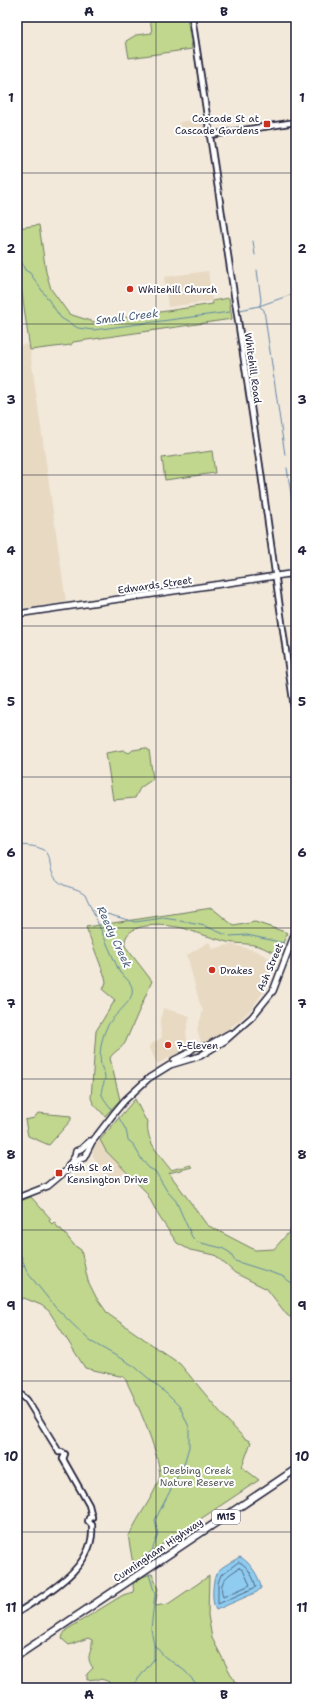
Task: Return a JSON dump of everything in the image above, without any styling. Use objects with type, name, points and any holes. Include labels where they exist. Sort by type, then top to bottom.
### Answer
[{"type":"highway","name":"Cunningham Highway","points":[[17,1658],[296,1469]]},
{"type":"main road","name":"Edwards Street","points":[[17,614],[296,573]]},
{"type":"main road","name":"Ash Street","points":[[202,1054],[226,1040],[242,1027],[260,1007],[273,986],[296,933]]},
{"type":"main road","name":"Ash Street","points":[[200,1046],[208,1046],[242,1027]]},
{"type":"main road","points":[[77,1158],[84,1158],[98,1134],[125,1100],[154,1072],[163,1065],[186,1054],[195,1046],[200,1046],[202,1048],[202,1054],[170,1065],[149,1078]]},
{"type":"main road","points":[[193,1049],[193,1053],[196,1056]]},
{"type":"main road","points":[[17,1198],[48,1186],[66,1171],[77,1158],[77,1150],[81,1149],[98,1134]]},
{"type":"main road","points":[[81,1149],[85,1154]]},
{"type":"street","name":"Whitehill Road","points":[[192,17],[276,576],[296,722]]},
{"type":"street","points":[[210,135],[296,122]]},
{"type":"street","points":[[17,1390],[27,1400],[59,1452],[58,1458],[63,1459],[89,1505],[92,1517],[89,1518],[88,1521],[92,1525],[91,1539],[88,1548],[74,1571],[66,1579],[17,1613]]},
{"type":"shaded area","points":[[202,119],[204,128],[202,131],[180,134],[179,122]]},
{"type":"shaded area","points":[[208,271],[212,301],[168,307],[164,277]]},
{"type":"shaded area","points":[[29,344],[66,602],[17,609],[17,345]]},
{"type":"shaded area","points":[[209,942],[213,949],[231,944],[257,951],[271,959],[275,964],[270,982],[252,1008],[240,1020],[224,1032],[206,1042],[201,1041],[197,1030],[203,1011],[187,955]]},
{"type":"shaded area","points":[[163,1008],[190,1016],[186,1032],[188,1048],[157,1064],[149,1046],[162,1037],[160,1025]]},
{"type":"shaded area","points":[[100,1140],[106,1151],[127,1171],[111,1183],[93,1156],[93,1148]]},
{"type":"green space","points":[[150,17],[187,17],[192,49],[129,58],[126,41],[136,35],[152,33]]},
{"type":"green space","points":[[39,225],[46,272],[51,289],[69,314],[94,322],[213,304],[212,301],[229,298],[232,319],[73,342],[71,345],[30,350],[19,272],[17,270],[17,228]]},
{"type":"green space","points":[[212,451],[215,473],[165,480],[162,458]]},
{"type":"green space","points":[[145,748],[149,750],[153,779],[140,788],[135,798],[113,800],[106,753],[123,750],[129,753],[133,750]]},
{"type":"green space","points":[[212,908],[234,926],[255,922],[288,933],[278,952],[275,952],[254,945],[227,942],[170,926],[144,926],[130,932],[126,938],[125,946],[152,981],[125,1043],[110,1058],[120,1100],[105,1116],[93,1103],[91,1098],[96,1031],[115,1000],[103,990],[106,982],[105,977],[86,927]]},
{"type":"green space","points":[[135,1099],[145,1119],[148,1121],[149,1135],[154,1147],[171,1170],[190,1165],[192,1167],[169,1173],[207,1225],[255,1250],[274,1249],[296,1224],[296,1321],[287,1315],[267,1289],[235,1273],[215,1255],[190,1250],[177,1243],[160,1218],[146,1192],[106,1151],[100,1140]]},
{"type":"green space","points":[[38,1113],[71,1116],[71,1120],[49,1145],[28,1136],[25,1120],[34,1118]]},
{"type":"green space","name":"Deebing Creek Nature Reserve","points":[[31,1197],[51,1219],[49,1221],[52,1224],[54,1222],[74,1245],[81,1250],[88,1281],[96,1297],[108,1314],[180,1364],[226,1419],[244,1438],[251,1442],[242,1467],[259,1480],[133,1564],[128,1535],[149,1501],[159,1480],[160,1472],[157,1459],[147,1428],[124,1377],[85,1368],[49,1311],[41,1305],[24,1298],[17,1301],[17,1202]]},
{"type":"green space","points":[[152,1574],[158,1589],[155,1606],[168,1604],[209,1576],[208,1615],[212,1638],[238,1688],[109,1688],[109,1682],[104,1680],[87,1680],[87,1674],[93,1668],[89,1660],[92,1640],[88,1638],[69,1645],[62,1639],[66,1630],[123,1595],[133,1592],[133,1585],[136,1581]]},
{"type":"water","points":[[240,1557],[254,1570],[259,1579],[261,1588],[257,1592],[216,1610],[213,1602],[213,1584],[216,1574],[223,1567]]},
{"type":"waterway","points":[[253,241],[255,255]]},
{"type":"waterway","name":"Small Creek","points":[[17,251],[25,270],[30,273],[61,318],[78,328],[93,330],[230,312]]},
{"type":"waterway","points":[[257,270],[261,300],[260,305]]},
{"type":"waterway","points":[[259,306],[296,293]]},
{"type":"waterway","name":"Small Creek","points":[[240,310],[259,306],[264,310],[285,455]]},
{"type":"waterway","name":"Small Creek","points":[[287,468],[296,527]]},
{"type":"waterway","name":"Reedy Creek","points":[[17,845],[34,846],[43,850],[47,853],[56,879],[64,885],[85,894],[120,973],[129,981],[132,988],[132,995],[128,1002],[110,1022],[106,1029],[101,1047],[101,1065],[105,1074],[102,1095],[112,1110]]},
{"type":"waterway","points":[[93,910],[135,922],[163,918],[176,920]]},
{"type":"waterway","points":[[180,921],[205,926],[226,935]]},
{"type":"waterway","points":[[230,936],[247,935],[284,943]]},
{"type":"waterway","name":"Reedy Creek","points":[[119,1118],[126,1130],[128,1140],[133,1144],[142,1160],[149,1168],[155,1171],[167,1191],[176,1201],[192,1237],[197,1242],[222,1248],[229,1252],[235,1261],[282,1276],[296,1286]]},
{"type":"waterway","points":[[17,1245],[27,1272],[55,1307],[90,1341],[134,1366],[168,1395],[180,1407],[189,1427],[189,1447],[184,1464],[155,1520],[158,1535],[148,1561],[148,1566]]},
{"type":"waterway","points":[[17,1271],[24,1265]]},
{"type":"waterway","points":[[148,1571],[155,1594],[151,1629],[154,1645],[165,1657],[185,1671],[200,1688]]},
{"type":"waterway","points":[[131,1688],[154,1659],[154,1645]]},
{"type":"place","name":"Cascade St at Cascade Gardens","points":[[267,124]]},
{"type":"place","name":"Whitehill Church","points":[[130,289]]},
{"type":"place","name":"Drakes","points":[[212,970]]},
{"type":"place","name":"7-Eleven","points":[[168,1045]]},
{"type":"place","name":"Ash St at Kensington Drive","points":[[59,1173]]}]
